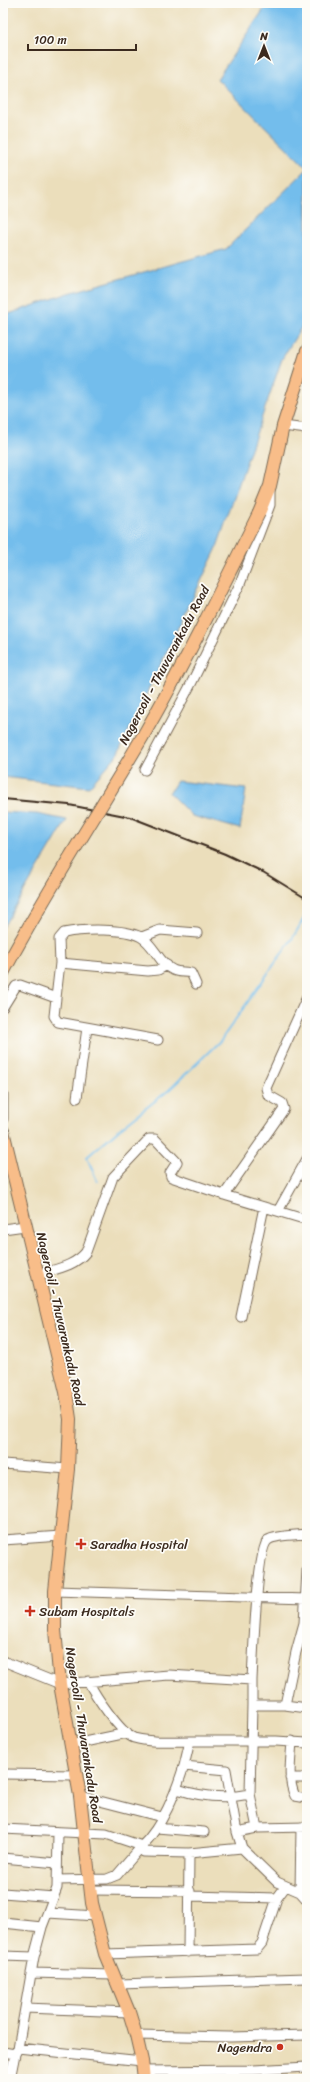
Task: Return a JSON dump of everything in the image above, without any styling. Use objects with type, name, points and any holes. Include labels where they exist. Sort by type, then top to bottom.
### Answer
[{"type":"main road","name":"Nagercoil - Thuvarankadu Road","points":[[3,973],[32,917],[142,737],[180,670],[260,513],[270,486],[283,426],[306,357]]},
{"type":"main road","name":"Nagercoil - Thuvarankadu Road","points":[[4,1136],[66,1392],[70,1419],[68,1469],[55,1591],[55,1630],[60,1684],[75,1775],[80,1796],[90,1884],[96,1916],[105,1954],[129,2012],[136,2035],[143,2070]]},
{"type":"street","points":[[283,426],[307,429]]},
{"type":"street","points":[[145,770],[191,684],[240,584],[270,505],[270,486]]},
{"type":"street","points":[[158,1040],[87,1028],[56,1021],[54,1016],[60,963],[59,939],[64,933],[111,931],[142,937],[160,930],[197,933]]},
{"type":"street","points":[[142,937],[167,965],[174,970],[192,973],[196,984]]},
{"type":"street","points":[[60,963],[148,971],[158,970],[167,965]]},
{"type":"street","points":[[3,1007],[16,986],[20,985],[56,998]]},
{"type":"street","points":[[224,1196],[284,1109],[282,1103],[268,1095],[266,1088],[307,997]]},
{"type":"street","points":[[77,1098],[87,1028]]},
{"type":"street","points":[[3,1095],[3,1119]]},
{"type":"street","points":[[37,1275],[76,1263],[86,1252],[113,1177],[149,1139],[155,1140],[176,1162],[170,1173],[171,1177],[224,1196],[307,1220]]},
{"type":"street","points":[[278,1211],[307,1159]]},
{"type":"street","points":[[241,1317],[264,1207]]},
{"type":"street","points":[[3,1229],[25,1226]]},
{"type":"street","points":[[3,1464],[68,1469]]},
{"type":"street","points":[[257,1828],[250,1794],[253,1741],[252,1680],[257,1596],[263,1545],[271,1538],[307,1534]]},
{"type":"street","points":[[3,1540],[61,1536]]},
{"type":"street","points":[[285,1705],[296,1652],[304,1623],[307,1570]]},
{"type":"street","points":[[55,1591],[257,1596],[306,1599]]},
{"type":"street","points":[[3,1661],[60,1684],[169,1675],[252,1680]]},
{"type":"street","points":[[88,1681],[97,1699],[126,1733],[135,1738],[148,1740],[292,1741],[307,1743]]},
{"type":"street","points":[[252,1705],[285,1705],[307,1708]]},
{"type":"street","points":[[70,1746],[126,1733]]},
{"type":"street","points":[[90,1884],[117,1875],[157,1828],[177,1789],[190,1741]]},
{"type":"street","points":[[292,1741],[290,1778],[295,1796],[307,1798]]},
{"type":"street","points":[[184,1766],[226,1770],[237,1832],[242,1848],[277,1882],[300,1892],[307,1900]]},
{"type":"street","points":[[3,1774],[75,1775]]},
{"type":"street","points":[[290,1778],[307,1778]]},
{"type":"street","points":[[177,1789],[193,1794],[231,1798],[250,1794]]},
{"type":"street","points":[[80,1796],[162,1817]]},
{"type":"street","points":[[237,1832],[257,1828],[304,1827],[304,1862],[300,1892]]},
{"type":"street","points":[[157,1828],[204,1832]]},
{"type":"street","points":[[3,1829],[106,1834],[142,1846],[145,1852],[189,1853],[242,1848]]},
{"type":"street","points":[[10,2079],[34,1957],[42,1927],[54,1896],[57,1880],[58,1832]]},
{"type":"street","points":[[188,1952],[190,1893],[189,1853]]},
{"type":"street","points":[[3,1858],[57,1863]]},
{"type":"street","points":[[57,1880],[190,1893],[277,1898]]},
{"type":"street","points":[[105,1954],[257,1949],[262,1943],[277,1898],[286,1886]]},
{"type":"street","points":[[3,1892],[54,1896]]},
{"type":"street","points":[[48,1913],[96,1916]]},
{"type":"street","points":[[3,1923],[42,1927]]},
{"type":"street","points":[[3,1956],[34,1957]]},
{"type":"street","points":[[30,1974],[116,1980],[307,1978]]},
{"type":"street","points":[[25,2008],[129,2012]]},
{"type":"street","points":[[136,2035],[230,2037],[307,2035]]},
{"type":"street","points":[[3,2052],[16,2051],[143,2070],[254,2070],[307,2067]]},
{"type":"water","points":[[268,3],[307,3],[307,168],[217,79]]},
{"type":"water","points":[[307,169],[307,318],[282,359],[216,550],[117,755],[89,787],[3,777],[3,316],[69,293],[226,249]]},
{"type":"water","points":[[177,781],[246,789],[240,829],[192,816],[169,793]]},
{"type":"water","points":[[3,812],[37,814],[67,820],[3,927]]},
{"type":"waterway","points":[[97,1181],[87,1157],[118,1130],[169,1090],[221,1040],[292,939],[306,915]]},
{"type":"railway","points":[[3,799],[69,805],[130,817],[225,854],[263,872],[307,899]]},
{"type":"place","name":"Saradha Hospital","points":[[81,1544]]},
{"type":"place","name":"Subam Hospitals","points":[[30,1611]]},
{"type":"place","name":"Nagendra","points":[[280,2047]]}]
